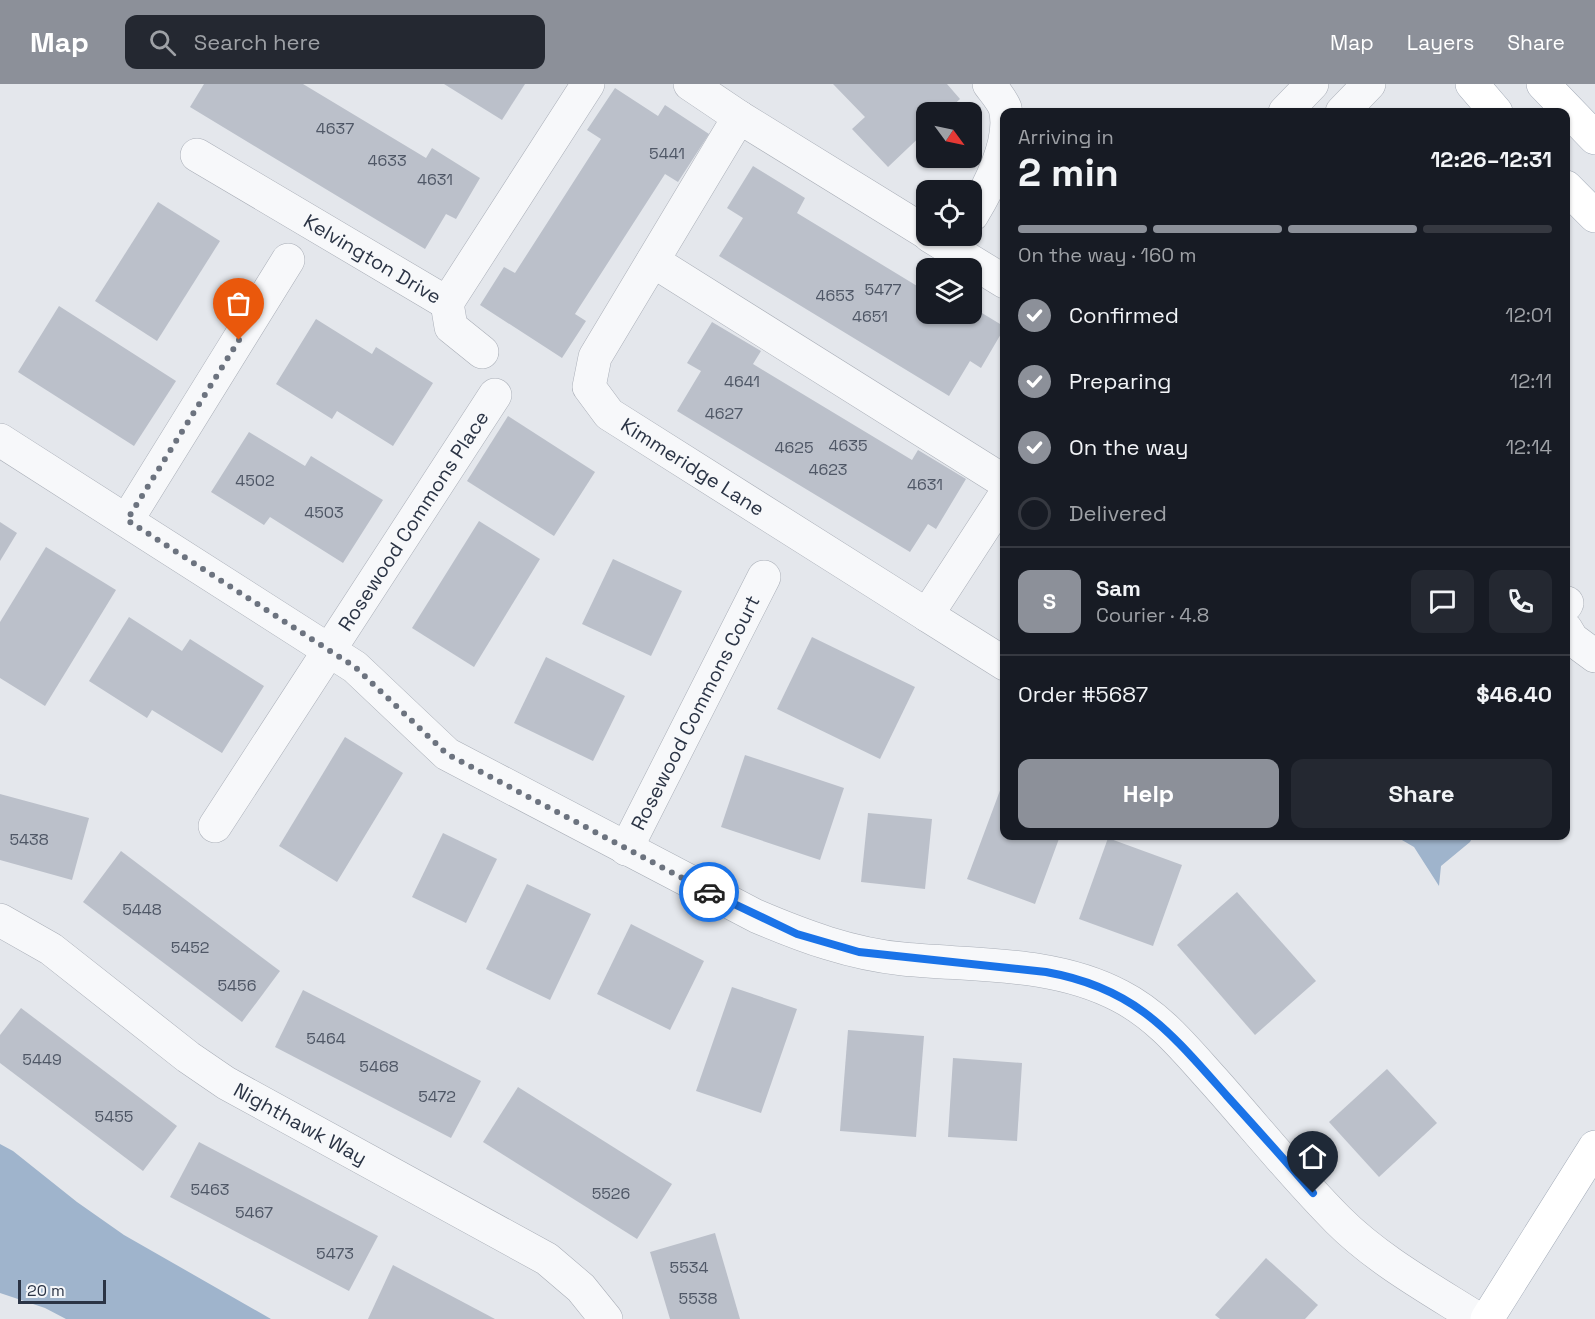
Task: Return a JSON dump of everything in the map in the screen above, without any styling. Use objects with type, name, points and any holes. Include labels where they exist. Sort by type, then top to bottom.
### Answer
[{"type":"main road","points":[[1472,84],[1493,108]]},
{"type":"main road","points":[[1543,84],[1566,108]]},
{"type":"main road","points":[[1570,112],[1595,138]]},
{"type":"main road","points":[[1570,191],[1595,216]]},
{"type":"main road","points":[[1487,1319],[1595,1147]]},
{"type":"street","name":"Kelvington Drive","points":[[197,155],[447,303],[588,84]]},
{"type":"street","points":[[690,84],[739,117],[916,223]]},
{"type":"street","points":[[989,84],[1005,108]]},
{"type":"street","points":[[1290,108],[1312,84]]},
{"type":"street","points":[[1346,108],[1369,84]]},
{"type":"street","name":"Kimmeridge Lane","points":[[739,117],[595,357],[589,387],[609,414],[1000,661]]},
{"type":"street","points":[[982,198],[1000,156]]},
{"type":"street","points":[[953,246],[1000,279]]},
{"type":"street","points":[[127,520],[288,260]]},
{"type":"street","points":[[653,261],[1000,479]]},
{"type":"street","points":[[447,303],[451,327],[482,352]]},
{"type":"street","name":"Rosewood Commons Place","points":[[215,826],[495,395]]},
{"type":"street","points":[[0,440],[366,675],[447,754],[756,916],[827,944],[903,959],[999,966],[1057,974],[1096,985],[1123,997],[1169,1031],[1333,1215],[1361,1241],[1391,1264],[1478,1319]]},
{"type":"street","points":[[927,615],[1000,503]]},
{"type":"street","name":"Rosewood Commons Court","points":[[626,849],[764,577]]},
{"type":"street","points":[[1570,636],[1595,656]]},
{"type":"street","name":"Nighthawk Way","points":[[0,920],[51,949],[188,1057],[226,1083],[546,1259],[581,1288],[606,1319]]},
{"type":"water","points":[[1402,840],[1471,840],[1441,866],[1439,886],[1414,847]]},
{"type":"water","points":[[0,1144],[13,1151],[77,1202],[124,1235],[271,1319],[66,1319],[45,1308],[0,1293]]},
{"type":"building","points":[[204,84],[303,84],[426,158],[432,148],[480,178],[456,219],[446,214],[425,249],[190,107]]},
{"type":"building","points":[[444,84],[525,84],[502,120]]},
{"type":"building","points":[[833,84],[947,84],[960,99],[957,102],[916,102],[916,140],[888,167],[852,129],[865,117]]},
{"type":"building","points":[[615,88],[658,116],[665,105],[709,134],[678,182],[665,174],[575,314],[586,321],[562,358],[480,305],[504,267],[515,273],[601,139],[587,130]]},
{"type":"building","points":[[753,166],[805,198],[797,213],[916,285],[916,324],[982,324],[982,313],[1000,324],[1000,336],[981,368],[970,361],[949,396],[719,256],[743,218],[727,208]]},
{"type":"building","points":[[158,202],[220,241],[157,341],[95,301]]},
{"type":"building","points":[[59,306],[176,381],[134,446],[18,372]]},
{"type":"building","points":[[316,319],[372,354],[376,347],[433,383],[393,446],[337,411],[332,419],[276,384]]},
{"type":"building","points":[[712,322],[761,351],[753,364],[912,460],[918,450],[966,479],[936,529],[928,524],[910,552],[677,411],[701,371],[687,363]]},
{"type":"building","points":[[508,416],[595,472],[554,536],[467,481]]},
{"type":"building","points":[[249,432],[305,466],[311,456],[383,500],[343,563],[270,517],[264,525],[211,492]]},
{"type":"building","points":[[479,521],[540,559],[474,667],[412,628]]},
{"type":"building","points":[[0,522],[17,533],[0,561]]},
{"type":"building","points":[[46,547],[116,590],[45,706],[0,678],[0,622]]},
{"type":"building","points":[[613,559],[682,591],[651,656],[582,624]]},
{"type":"building","points":[[129,617],[182,651],[190,639],[264,686],[222,753],[152,710],[147,718],[89,681]]},
{"type":"building","points":[[812,637],[915,687],[880,759],[777,709]]},
{"type":"building","points":[[546,657],[625,696],[593,761],[514,723]]},
{"type":"building","points":[[345,737],[403,773],[337,882],[279,846]]},
{"type":"building","points":[[745,755],[844,788],[820,860],[721,827]]},
{"type":"building","points":[[1000,790],[1000,840],[1059,840],[1035,904],[967,879]]},
{"type":"building","points":[[0,794],[89,818],[72,880],[0,860]]},
{"type":"building","points":[[868,813],[932,819],[925,889],[861,882]]},
{"type":"building","points":[[443,833],[497,859],[466,923],[412,897]]},
{"type":"building","points":[[1107,840],[1113,840],[1182,865],[1153,946],[1079,919]]},
{"type":"building","points":[[121,851],[280,971],[242,1022],[83,902]]},
{"type":"building","points":[[527,884],[591,914],[550,1000],[486,969]]},
{"type":"building","points":[[1237,892],[1316,981],[1255,1035],[1177,945]]},
{"type":"building","points":[[631,924],[704,961],[670,1030],[597,994]]},
{"type":"building","points":[[732,987],[797,1009],[761,1113],[696,1091]]},
{"type":"building","points":[[303,990],[481,1081],[451,1138],[275,1047]]},
{"type":"building","points":[[21,1008],[177,1126],[143,1171],[0,1063],[0,1035]]},
{"type":"building","points":[[848,1030],[924,1036],[916,1137],[840,1131]]},
{"type":"building","points":[[953,1058],[1022,1063],[1017,1141],[948,1137]]},
{"type":"building","points":[[1387,1069],[1437,1123],[1379,1177],[1329,1122]]},
{"type":"building","points":[[518,1087],[672,1184],[637,1239],[483,1142]]},
{"type":"building","points":[[199,1142],[378,1236],[349,1291],[170,1197]]},
{"type":"building","points":[[715,1233],[740,1319],[670,1319],[650,1252]]},
{"type":"building","points":[[1266,1258],[1318,1305],[1305,1319],[1220,1319],[1215,1315]]},
{"type":"building","points":[[393,1265],[495,1319],[368,1319]]},
{"type":"way so far","points":[[239,340],[127,520],[366,675],[447,754],[709,892]]},
{"type":"route","points":[[709,892],[797,934],[859,952],[903,959],[1046,972],[1067,976],[1108,990],[1147,1012],[1169,1031],[1313,1193]]}]
